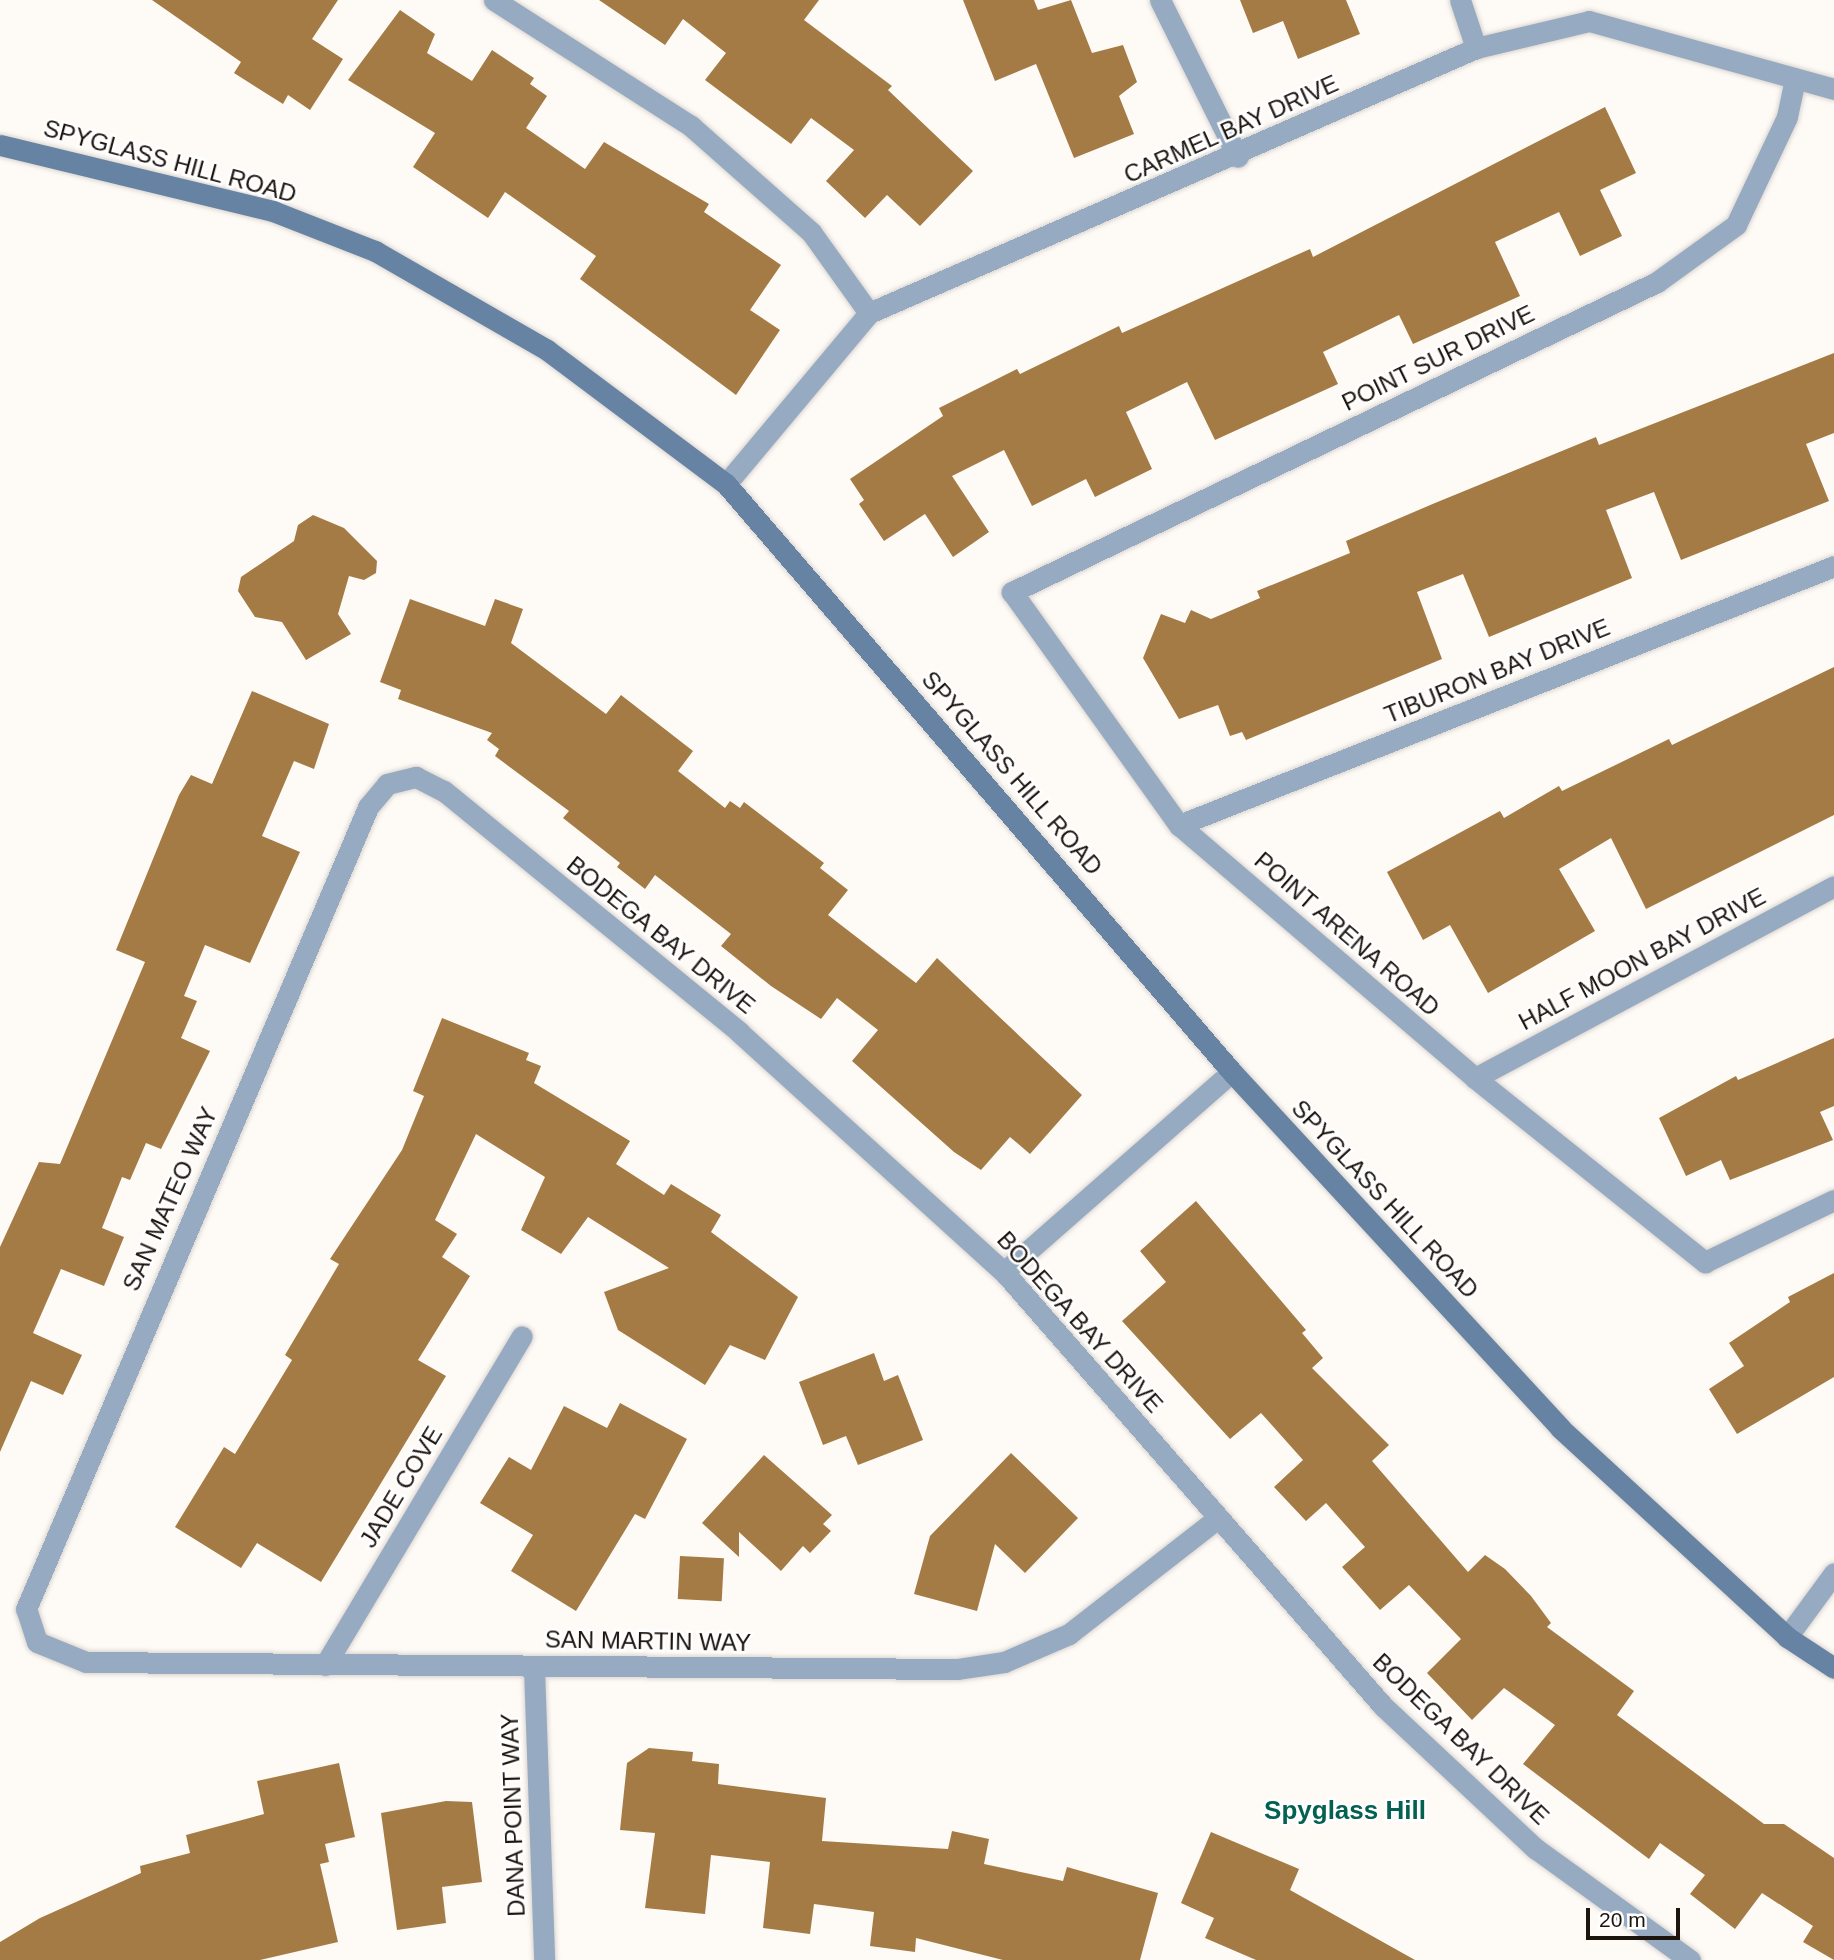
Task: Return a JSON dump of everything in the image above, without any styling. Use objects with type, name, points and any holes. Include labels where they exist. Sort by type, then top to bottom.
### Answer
[{"type":"main road","name":"SPYGLASS HILL ROAD","points":[[0,145],[273,211],[376,251],[547,350],[726,484],[1232,1072],[1560,1427],[1787,1637],[1834,1668]]},
{"type":"street","points":[[494,0],[691,126],[811,232],[869,313]]},
{"type":"street","points":[[1160,0],[1238,156]]},
{"type":"street","points":[[1460,0],[1476,48]]},
{"type":"street","name":"CARMEL BAY DRIVE","points":[[726,484],[869,313],[1238,156],[1476,48],[1589,21],[1834,89]]},
{"type":"street","name":"POINT SUR DRIVE","points":[[1012,592],[1657,282],[1735,225],[1787,117],[1795,79]]},
{"type":"street","name":"TIBURON BAY DRIVE","points":[[1178,825],[1834,566]]},
{"type":"street","name":"POINT ARENA ROAD","points":[[1012,592],[1178,825],[1475,1078],[1705,1262],[1834,1200]]},
{"type":"street","name":"BODEGA BAY DRIVE","points":[[387,784],[416,777],[444,791],[739,1032],[1004,1272],[1383,1706],[1472,1793],[1536,1849],[1690,1960]]},
{"type":"street","name":"SAN MATEO WAY","points":[[37,1642],[26,1609],[35,1579],[368,807],[387,784]]},
{"type":"street","name":"HALF MOON BAY DRIVE","points":[[1475,1078],[1834,886]]},
{"type":"street","points":[[1004,1272],[1232,1072]]},
{"type":"street","name":"JADE COVE","points":[[325,1665],[522,1336]]},
{"type":"street","name":"SAN MARTIN WAY","points":[[37,1642],[86,1662],[534,1668],[957,1669],[1004,1662],[1069,1634],[1218,1518]]},
{"type":"street","points":[[1787,1637],[1834,1573]]},
{"type":"street","name":"DANA POINT WAY","points":[[534,1668],[544,1960]]},
{"type":"building","points":[[152,0],[338,0],[312,39],[343,59],[310,110],[288,95],[283,104],[234,73],[241,62]]},
{"type":"building","points":[[599,0],[819,0],[804,20],[892,86],[888,90],[973,171],[920,226],[887,195],[865,218],[826,181],[854,150],[811,118],[791,144],[705,80],[726,53],[683,19],[665,45]]},
{"type":"building","points":[[963,0],[1034,0],[1038,10],[1071,0],[1092,53],[1123,45],[1137,82],[1119,96],[1134,134],[1074,158],[1036,64],[995,81]]},
{"type":"building","points":[[1240,0],[1346,0],[1360,34],[1298,59],[1283,21],[1253,33]]},
{"type":"building","points":[[400,10],[435,34],[427,53],[472,81],[492,50],[534,78],[530,84],[547,96],[526,128],[585,169],[604,142],[709,204],[704,212],[781,265],[750,310],[780,330],[736,395],[580,279],[596,256],[505,192],[488,218],[413,167],[435,133],[348,80]]},
{"type":"building","points":[[1605,107],[1636,173],[1600,190],[1622,236],[1580,256],[1559,212],[1495,242],[1520,296],[1413,344],[1399,315],[1323,352],[1338,384],[1215,440],[1187,382],[1126,412],[1152,469],[1095,497],[1086,479],[1032,506],[1004,450],[952,476],[989,532],[953,557],[925,514],[884,541],[859,504],[864,500],[850,479],[943,416],[939,408],[1017,369],[1020,374],[1119,326],[1122,333],[1310,249],[1313,257]]},
{"type":"building","points":[[1834,353],[1834,433],[1806,444],[1829,501],[1681,560],[1654,492],[1606,510],[1632,578],[1489,637],[1463,574],[1417,592],[1442,659],[1246,740],[1242,732],[1230,736],[1218,705],[1179,719],[1143,658],[1161,614],[1185,623],[1191,610],[1211,619],[1260,598],[1257,591],[1350,553],[1346,541],[1435,503],[1596,437],[1599,445]]},
{"type":"building","points":[[313,515],[344,528],[377,561],[376,573],[364,580],[349,576],[338,614],[351,634],[306,660],[282,622],[255,617],[238,591],[241,577],[294,541],[298,525]]},
{"type":"building","points":[[410,599],[485,626],[495,599],[523,609],[511,643],[606,714],[621,695],[693,751],[678,771],[725,808],[730,801],[740,808],[744,802],[824,863],[820,868],[848,890],[828,915],[916,983],[937,958],[1082,1095],[1030,1154],[1010,1137],[981,1170],[954,1152],[852,1061],[878,1030],[837,998],[821,1019],[771,986],[721,946],[731,934],[655,875],[645,889],[617,867],[620,863],[563,818],[569,811],[495,756],[499,749],[487,740],[492,733],[398,699],[401,690],[380,682]]},
{"type":"building","points":[[1834,667],[1834,815],[1646,909],[1611,838],[1559,869],[1595,931],[1488,993],[1450,925],[1423,940],[1387,872],[1500,811],[1504,818],[1559,786],[1562,791],[1669,739],[1672,745]]},
{"type":"building","points":[[252,691],[329,724],[314,769],[294,761],[262,836],[300,852],[250,963],[205,945],[184,996],[197,1001],[181,1038],[210,1051],[161,1149],[146,1143],[130,1180],[122,1177],[102,1228],[124,1237],[104,1286],[61,1269],[33,1333],[82,1355],[63,1395],[31,1381],[0,1452],[0,1247],[39,1162],[60,1164],[145,962],[116,950],[179,795],[191,775],[212,784]]},
{"type":"building","points":[[442,1018],[529,1053],[526,1060],[541,1066],[534,1083],[630,1141],[616,1164],[664,1195],[671,1184],[721,1215],[711,1232],[798,1297],[765,1360],[730,1345],[705,1385],[618,1330],[604,1292],[669,1268],[588,1217],[561,1254],[521,1230],[545,1177],[476,1134],[435,1220],[457,1234],[442,1257],[470,1276],[418,1360],[446,1376],[321,1582],[257,1543],[241,1568],[175,1527],[224,1447],[235,1454],[292,1360],[285,1355],[339,1264],[330,1259],[402,1150],[424,1096],[413,1091]]},
{"type":"building","points":[[1834,1038],[1834,1106],[1820,1112],[1833,1140],[1730,1180],[1721,1160],[1686,1176],[1659,1118],[1736,1076],[1738,1080]]},
{"type":"building","points":[[1196,1201],[1306,1330],[1302,1333],[1323,1358],[1312,1368],[1389,1445],[1372,1461],[1468,1572],[1485,1555],[1505,1569],[1531,1596],[1551,1623],[1547,1627],[1634,1691],[1617,1715],[1764,1824],[1784,1824],[1834,1858],[1834,1960],[1803,1942],[1813,1926],[1762,1893],[1735,1929],[1690,1894],[1705,1875],[1660,1843],[1649,1859],[1523,1764],[1555,1725],[1504,1688],[1472,1720],[1427,1673],[1461,1639],[1409,1585],[1380,1610],[1342,1567],[1365,1547],[1326,1503],[1306,1521],[1274,1487],[1303,1460],[1261,1413],[1230,1439],[1122,1321],[1166,1282],[1140,1251]]},
{"type":"building","points":[[1834,1273],[1834,1377],[1737,1434],[1709,1389],[1744,1366],[1729,1343],[1790,1302],[1788,1297]]},
{"type":"building","points":[[874,1353],[884,1381],[898,1375],[923,1440],[858,1465],[846,1436],[823,1445],[799,1382]]},
{"type":"building","points":[[620,1403],[687,1439],[645,1519],[635,1514],[576,1611],[511,1571],[533,1535],[480,1503],[509,1457],[531,1470],[564,1406],[607,1428]]},
{"type":"building","points":[[1011,1453],[1078,1518],[1025,1573],[995,1544],[977,1611],[914,1594],[930,1536]]},
{"type":"building","points":[[764,1455],[832,1515],[823,1524],[831,1531],[810,1553],[803,1546],[781,1571],[739,1532],[739,1557],[702,1523]]},
{"type":"building","points":[[680,1556],[724,1558],[722,1601],[678,1599]]},
{"type":"building","points":[[649,1748],[693,1752],[692,1761],[719,1764],[718,1784],[826,1798],[822,1841],[948,1849],[952,1831],[989,1839],[984,1864],[1063,1881],[1067,1867],[1158,1893],[1140,1960],[1003,1960],[916,1938],[915,1952],[870,1946],[874,1912],[814,1904],[810,1934],[763,1928],[770,1862],[711,1855],[705,1914],[645,1908],[655,1833],[620,1830],[627,1763]]},
{"type":"building","points":[[339,1763],[355,1837],[325,1844],[329,1862],[320,1864],[338,1942],[260,1960],[0,1960],[0,1942],[40,1918],[141,1873],[140,1866],[190,1853],[186,1835],[264,1814],[257,1781]]},
{"type":"building","points":[[446,1801],[472,1802],[482,1882],[442,1887],[446,1923],[397,1930],[381,1813]]},
{"type":"building","points":[[1211,1832],[1299,1869],[1290,1890],[1415,1960],[1256,1960],[1205,1938],[1214,1918],[1181,1903]]},
{"type":"district","name":"Spyglass Hill","points":[[1345,1811]]}]
